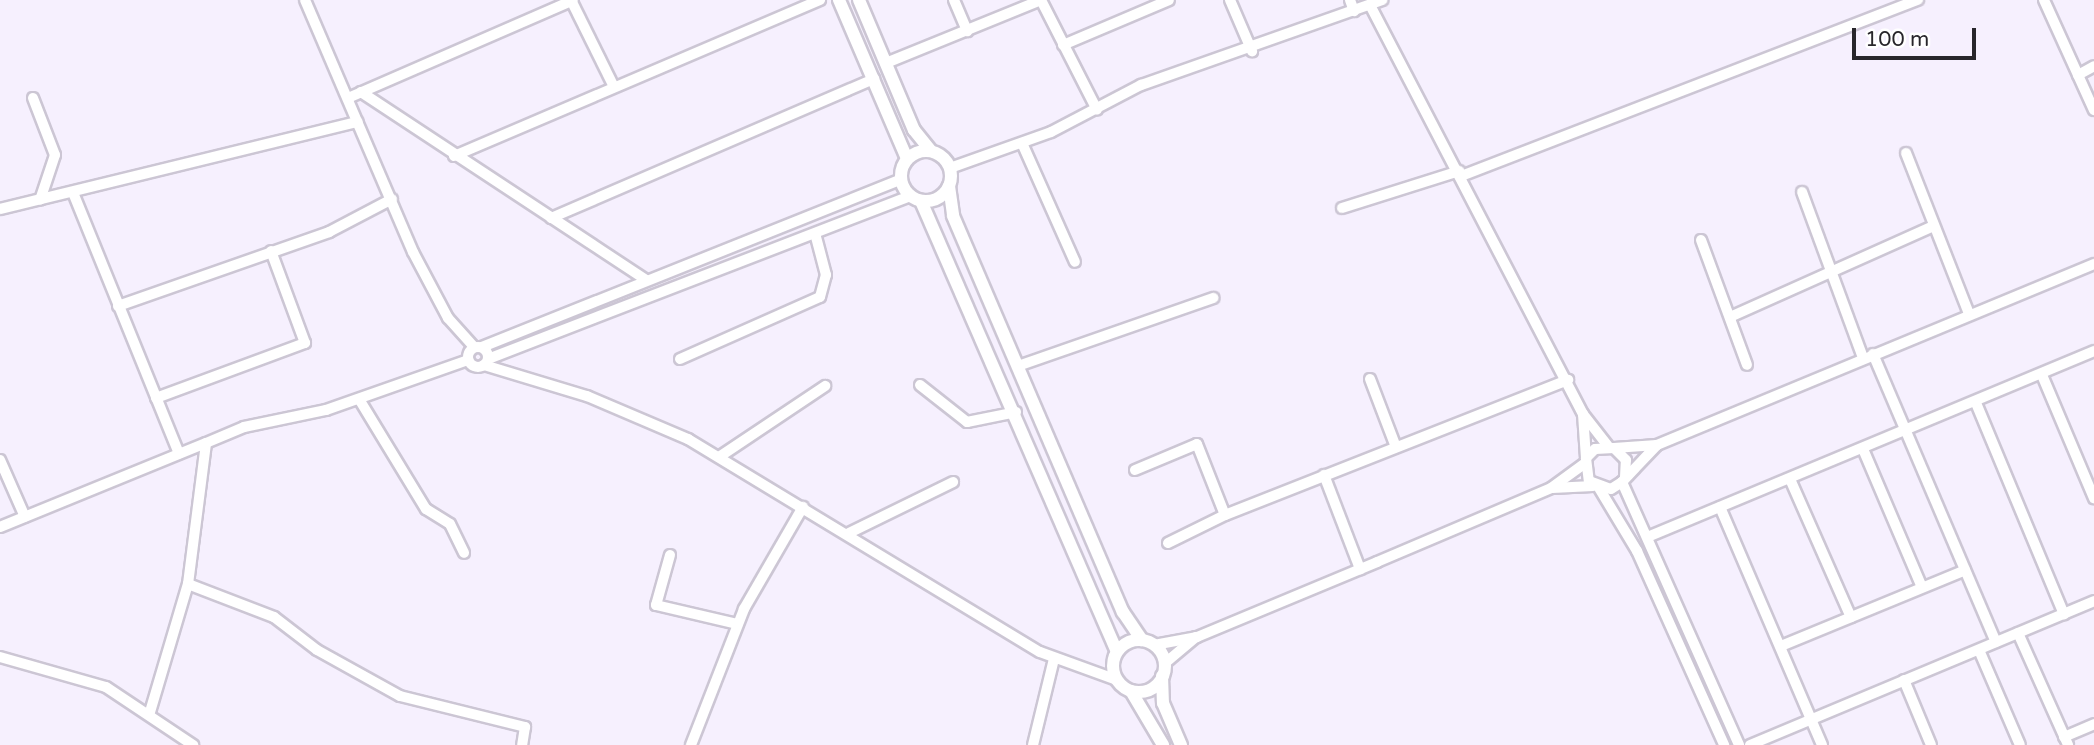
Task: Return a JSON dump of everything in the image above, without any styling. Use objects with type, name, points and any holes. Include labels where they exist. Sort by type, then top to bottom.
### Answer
[{"type":"main road","points":[[839,0],[907,159],[901,179],[916,198],[1016,412],[1117,651],[1117,680],[1131,691],[1163,745]]},
{"type":"main road","points":[[859,0],[930,151],[950,168],[949,187],[953,216],[1123,612],[1148,642],[1163,670],[1163,704],[1181,745]]},
{"type":"main road","points":[[907,159],[930,151]]},
{"type":"main road","points":[[916,198],[937,198],[949,187]]},
{"type":"main road","points":[[1117,651],[1148,642]]},
{"type":"main road","points":[[1131,691],[1149,689],[1163,670]]},
{"type":"street","points":[[305,0],[436,297],[478,347],[486,362]]},
{"type":"street","points":[[348,98],[571,0],[613,85]]},
{"type":"street","points":[[454,156],[613,85],[820,0]]},
{"type":"street","points":[[954,0],[967,31]]},
{"type":"street","points":[[886,62],[1041,0],[1097,110]]},
{"type":"street","points":[[1063,45],[1169,0]]},
{"type":"street","points":[[1230,0],[1252,51]]},
{"type":"street","points":[[1350,0],[1354,11]]},
{"type":"street","points":[[950,168],[1022,143],[1097,110],[1141,85],[1252,51],[1382,0]]},
{"type":"street","points":[[1342,208],[1460,174],[1917,0]]},
{"type":"street","points":[[2044,0],[2094,110]]},
{"type":"street","points":[[1370,5],[1568,380],[1583,414],[1626,460],[1623,480],[1650,536],[1739,745]]},
{"type":"street","points":[[2078,75],[2094,66]]},
{"type":"street","points":[[551,218],[874,79]]},
{"type":"street","points":[[361,92],[454,156],[645,279]]},
{"type":"street","points":[[33,98],[55,155],[40,201]]},
{"type":"street","points":[[0,209],[74,195],[358,122]]},
{"type":"street","points":[[1022,143],[1075,262]]},
{"type":"street","points":[[1906,153],[1969,314]]},
{"type":"street","points":[[468,360],[478,347],[901,179]]},
{"type":"street","points":[[1802,192],[1831,272],[1868,356],[1906,432],[1996,642]]},
{"type":"street","points":[[74,195],[179,453]]},
{"type":"street","points":[[486,362],[815,233],[916,198]]},
{"type":"street","points":[[118,306],[329,232],[392,199]]},
{"type":"street","points":[[1730,317],[1933,226]]},
{"type":"street","points":[[680,359],[820,297],[826,275],[815,233]]},
{"type":"street","points":[[1701,240],[1746,365]]},
{"type":"street","points":[[156,398],[305,343],[271,251]]},
{"type":"street","points":[[2082,267],[2094,257]]},
{"type":"street","points":[[1148,642],[1197,637],[1551,488],[1585,461],[1611,447],[1657,445],[2094,264]]},
{"type":"street","points":[[1018,366],[1213,298]]},
{"type":"street","points":[[1650,536],[1976,403],[2094,351]]},
{"type":"street","points":[[0,527],[206,443],[359,399],[468,360],[486,362],[646,419],[719,457],[849,533],[1054,659],[1117,680]]},
{"type":"street","points":[[2042,375],[2094,498]]},
{"type":"street","points":[[1370,379],[1396,447]]},
{"type":"street","points":[[1168,543],[1225,515],[1568,380]]},
{"type":"street","points":[[920,385],[967,422],[1016,412]]},
{"type":"street","points":[[719,457],[825,386]]},
{"type":"street","points":[[359,399],[426,509],[450,524],[464,553]]},
{"type":"street","points":[[1976,403],[2064,614]]},
{"type":"street","points":[[1583,414],[1585,461],[1596,487],[1637,551],[1724,745]]},
{"type":"street","points":[[150,712],[188,584],[206,443]]},
{"type":"street","points":[[1135,470],[1197,444],[1225,515]]},
{"type":"street","points":[[1551,488],[1596,487],[1623,480],[1657,445]]},
{"type":"street","points":[[1863,449],[1922,587]]},
{"type":"street","points":[[0,460],[25,517]]},
{"type":"street","points":[[1324,475],[1360,569]]},
{"type":"street","points":[[1790,479],[1851,617]]},
{"type":"street","points":[[849,533],[953,482]]},
{"type":"street","points":[[691,745],[737,624],[803,507]]},
{"type":"street","points":[[1720,507],[1822,745]]},
{"type":"street","points":[[670,555],[656,605],[737,624]]},
{"type":"street","points":[[1781,646],[1965,570]]},
{"type":"street","points":[[188,584],[274,617],[325,655],[400,696],[525,727],[522,745]]},
{"type":"street","points":[[1750,745],[2093,604]]},
{"type":"street","points":[[2018,633],[2066,741],[2094,724]]},
{"type":"street","points":[[1163,670],[1197,637]]},
{"type":"street","points":[[1979,650],[2020,745]]},
{"type":"street","points":[[0,657],[95,682],[150,712],[193,745]]},
{"type":"street","points":[[1033,745],[1054,659]]},
{"type":"street","points":[[1904,680],[1931,745]]}]
